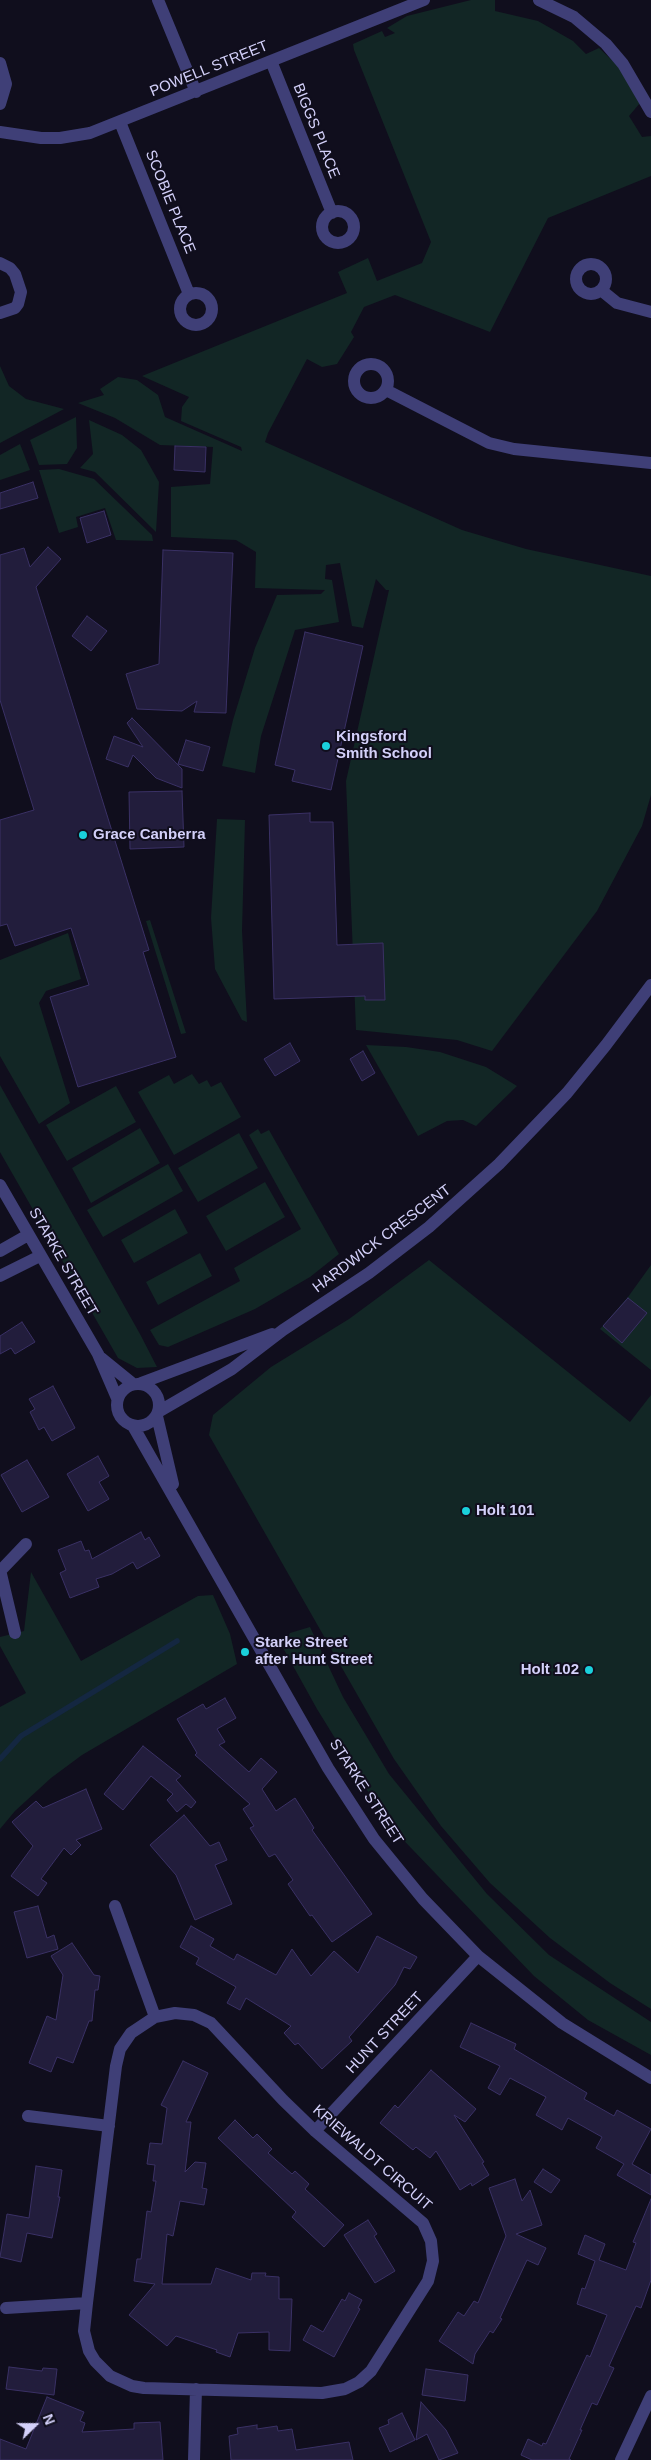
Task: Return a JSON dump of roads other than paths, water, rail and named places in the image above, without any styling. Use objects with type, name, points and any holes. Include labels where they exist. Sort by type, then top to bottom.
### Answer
[{"type":"street","points":[[158,0],[196,92]]},
{"type":"street","name":"POWELL STREET","points":[[0,132],[24,137],[60,138],[90,133],[424,0]]},
{"type":"street","points":[[539,0],[574,17],[606,44],[623,64],[651,112]]},
{"type":"street","name":"BIGGS PLACE","points":[[271,61],[332,212]]},
{"type":"street","points":[[0,63],[6,84],[0,104]]},
{"type":"street","name":"SCOBIE PLACE","points":[[120,122],[189,294]]},
{"type":"street","points":[[0,263],[10,268],[15,274],[21,292],[18,304],[14,308],[0,313]]},
{"type":"street","points":[[601,290],[617,303],[651,312]]},
{"type":"street","points":[[386,390],[489,444],[514,449],[651,463]]},
{"type":"street","name":"HARDWICK CRESCENT","points":[[158,1414],[232,1369],[283,1330],[369,1272],[429,1227],[499,1164],[567,1093],[651,985]]},
{"type":"street","name":"STARKE STREET","points":[[0,1185],[98,1354],[117,1398]]},
{"type":"street","points":[[0,1251],[28,1235]]},
{"type":"street","points":[[0,1276],[40,1256]]},
{"type":"street","name":"HARDWICK CRESCENT","points":[[137,1384],[283,1330]]},
{"type":"street","name":"STARKE STREET","points":[[98,1354],[137,1384]]},
{"type":"street","points":[[137,1384],[150,1387],[160,1402],[158,1414],[143,1426],[133,1426],[123,1420],[118,1414],[117,1398],[126,1387],[137,1384]]},
{"type":"street","name":"STARKE STREET","points":[[158,1414],[176,1496]]},
{"type":"street","name":"STARKE STREET","points":[[133,1426],[176,1496],[328,1768],[374,1839],[423,1899],[478,1956],[562,2023],[651,2078]]},
{"type":"street","points":[[15,1633],[0,1570],[26,1544]]},
{"type":"street","points":[[115,1906],[155,2016]]},
{"type":"street","name":"HUNT STREET","points":[[315,2131],[478,1956]]},
{"type":"street","name":"KRIEWALDT CIRCUIT","points":[[175,2013],[194,2015],[211,2023],[283,2100],[315,2131],[423,2223],[431,2240],[433,2261],[428,2281],[370,2372],[359,2382],[345,2389],[322,2393],[144,2388],[132,2386],[110,2376],[95,2361],[89,2351],[84,2331],[109,2126],[120,2049],[131,2033],[155,2016],[175,2013]]},
{"type":"street","points":[[28,2116],[109,2126]]},
{"type":"street","points":[[6,2308],[87,2303]]},
{"type":"street","points":[[194,2460],[196,2389]]},
{"type":"street","points":[[621,2460],[651,2396]]},
{"type":"waterway","points":[[0,1759],[21,1736],[177,1641]]},
{"type":"place","name":"Kingsford Smith School","points":[[326,746]]},
{"type":"place","name":"Grace Canberra","points":[[83,835]]},
{"type":"place","name":"Holt 101","points":[[466,1511]]},
{"type":"place","name":"Starke Street after Hunt Street","points":[[245,1652]]},
{"type":"place","name":"Holt 102","points":[[589,1670]]}]
